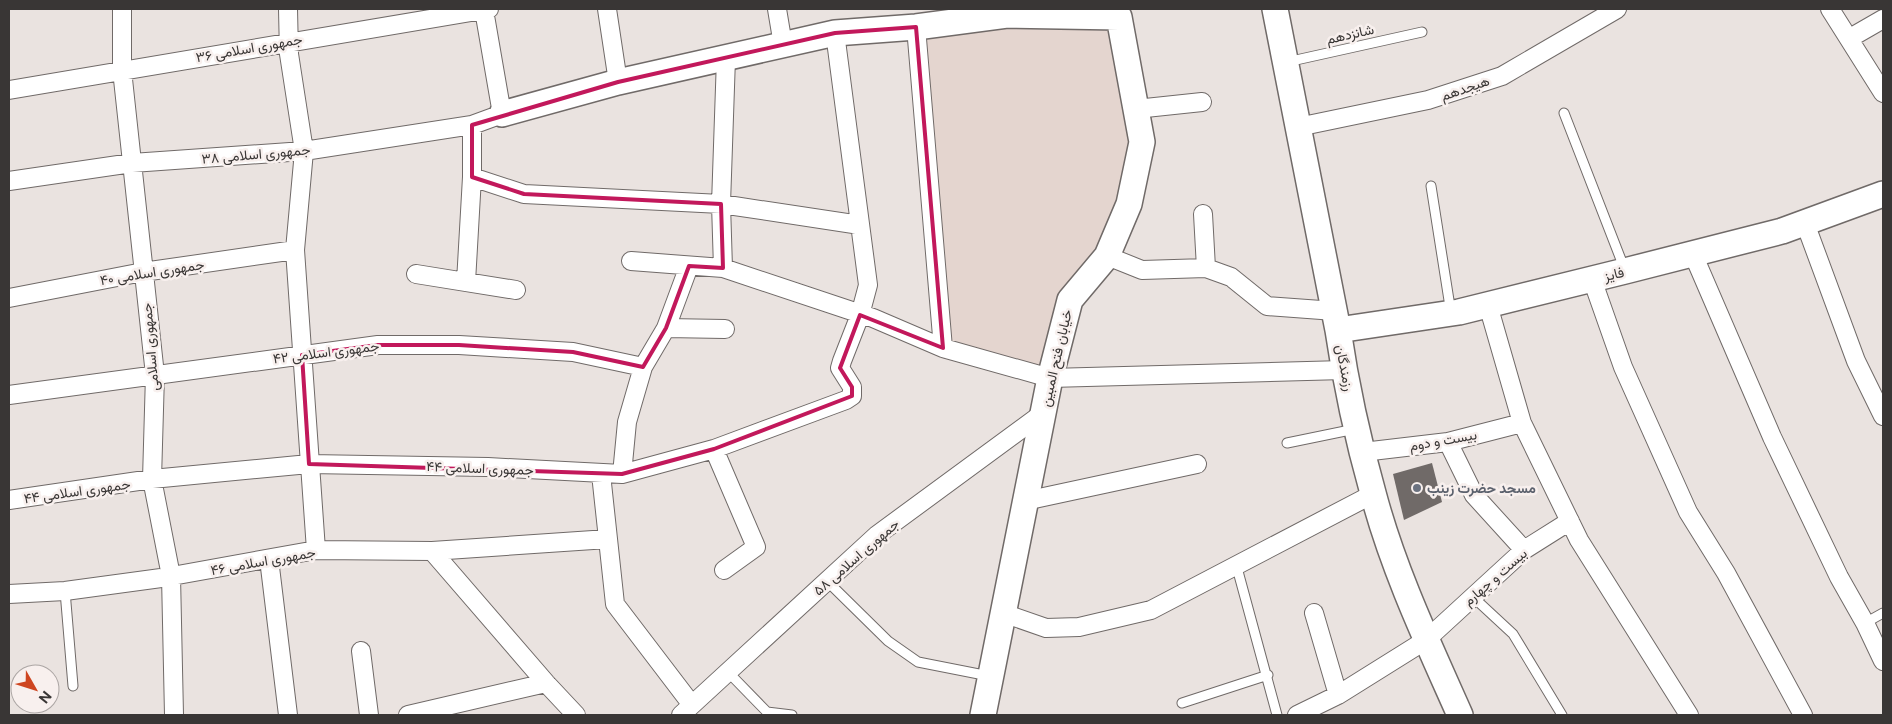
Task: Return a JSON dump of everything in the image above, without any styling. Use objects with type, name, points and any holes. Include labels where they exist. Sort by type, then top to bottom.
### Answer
[{"type":"street","name":"جمهوری اسلامی","points":[[122,9],[122,70],[155,375],[152,479],[171,576],[174,715]]},
{"type":"street","points":[[288,9],[289,54],[304,151],[295,250],[316,550]]},
{"type":"street","name":"جمهوری اسلامی ۳۶","points":[[9,90],[486,9]]},
{"type":"street","points":[[486,9],[502,114],[618,82],[836,33],[916,27],[1007,12],[1119,13]]},
{"type":"street","points":[[607,9],[618,82]]},
{"type":"street","points":[[777,9],[783,45]]},
{"type":"street","name":"رزمندگان","points":[[1275,9],[1344,370],[1373,494],[1389,544],[1426,640],[1460,715]]},
{"type":"street","name":"هیجدهم","points":[[1298,128],[1428,100],[1502,76],[1617,9]]},
{"type":"street","points":[[1830,9],[1883,93]]},
{"type":"street","name":"خیابان فتح المبین","points":[[983,715],[1050,378],[1070,300],[1107,256],[1129,204],[1142,142],[1119,13]]},
{"type":"street","points":[[1850,38],[1883,19]]},
{"type":"street","points":[[916,27],[944,348]]},
{"type":"street","points":[[836,33],[868,286],[860,315]]},
{"type":"street","points":[[723,268],[721,204],[726,58]]},
{"type":"street","points":[[1136,109],[1202,102]]},
{"type":"street","name":"جمهوری اسلامی ۳۸","points":[[9,181],[132,163],[304,151],[472,125],[502,114]]},
{"type":"street","points":[[466,282],[472,177],[472,125]]},
{"type":"street","points":[[472,177],[524,194],[721,204],[860,225]]},
{"type":"street","name":"فایز","points":[[1336,321],[1451,313],[1488,305],[1782,231],[1883,194]]},
{"type":"street","points":[[1203,214],[1206,268]]},
{"type":"street","points":[[1805,223],[1856,361],[1881,406]]},
{"type":"street","name":"جمهوری اسلامی ۴۰","points":[[9,298],[143,272],[295,250]]},
{"type":"street","points":[[1693,254],[1772,437],[1838,577],[1865,623],[1883,661]]},
{"type":"street","points":[[1107,256],[1142,270],[1206,268],[1231,277],[1267,306],[1336,321]]},
{"type":"street","points":[[631,261],[723,268],[873,318],[944,348],[1050,378],[1344,370]]},
{"type":"street","points":[[622,474],[627,422],[643,367],[666,328],[689,266]]},
{"type":"street","points":[[416,274],[516,290]]},
{"type":"street","points":[[1592,279],[1624,367],[1688,512],[1731,582],[1802,715]]},
{"type":"street","points":[[1488,305],[1522,423],[1579,540],[1690,715]]},
{"type":"street","name":"جمهوری اسلامی ۴۴","points":[[9,500],[152,479],[310,464],[488,467],[622,474],[714,449],[852,396],[852,387],[840,368],[860,315]]},
{"type":"street","points":[[666,328],[725,329]]},
{"type":"street","name":"جمهوری اسلامی ۴۲","points":[[9,396],[378,344],[459,345],[573,352],[643,367]]},
{"type":"street","name":"جمهوری اسلامی ۵۸","points":[[691,712],[728,672],[877,535],[1043,413]]},
{"type":"street","name":"بیست و دوم","points":[[1360,440],[1448,442],[1522,423]]},
{"type":"street","points":[[1448,442],[1474,495],[1524,550]]},
{"type":"street","points":[[714,449],[756,547],[724,570]]},
{"type":"street","points":[[1026,501],[1197,464]]},
{"type":"street","points":[[601,474],[615,604],[691,712]]},
{"type":"street","points":[[1003,613],[1046,628],[1080,627],[1152,610],[1236,564],[1373,494]]},
{"type":"street","name":"بیست و چهارم","points":[[1297,715],[1338,694],[1426,640],[1524,550],[1570,521]]},
{"type":"street","name":"جمهوری اسلامی ۴۶","points":[[9,594],[65,591],[171,576],[316,550],[432,551],[608,539]]},
{"type":"street","points":[[432,551],[546,683],[566,712]]},
{"type":"street","points":[[269,559],[288,715]]},
{"type":"street","points":[[1314,613],[1338,694]]},
{"type":"street","points":[[361,651],[369,715]]},
{"type":"street","points":[[408,715],[546,683]]},
{"type":"lane","name":"شانزدهم","points":[[1284,63],[1422,32]]},
{"type":"lane","points":[[1564,113],[1626,271]]},
{"type":"lane","points":[[1431,186],[1451,313]]},
{"type":"lane","points":[[1287,443],[1360,440]]},
{"type":"lane","points":[[1236,564],[1268,676],[1277,715]]},
{"type":"lane","points":[[827,581],[888,641],[918,662],[990,676]]},
{"type":"lane","points":[[65,591],[73,686]]},
{"type":"lane","points":[[1472,596],[1513,634],[1562,715]]},
{"type":"lane","points":[[1865,623],[1883,613]]},
{"type":"lane","points":[[728,672],[767,712],[792,715]]},
{"type":"lane","points":[[1182,703],[1268,676]]},
{"type":"highlighted area","points":[[916,27],[943,348],[860,315],[840,368],[852,387],[852,396],[846,400],[714,449],[622,474],[309,464],[302,355],[378,345],[459,345],[573,352],[643,367],[666,328],[689,266],[723,268],[721,204],[524,194],[472,177],[472,125],[618,82],[835,33]]},
{"type":"shaded area","points":[[1119,17],[1142,142],[1107,256],[1059,298],[1050,378],[943,348],[925,26]]},
{"type":"building","name":"مسجد حضرت زینب","points":[[1432,463],[1442,502],[1404,520],[1393,474]]},
{"type":"place","name":"مسجد حضرت زینب","points":[[1417,488]]}]
